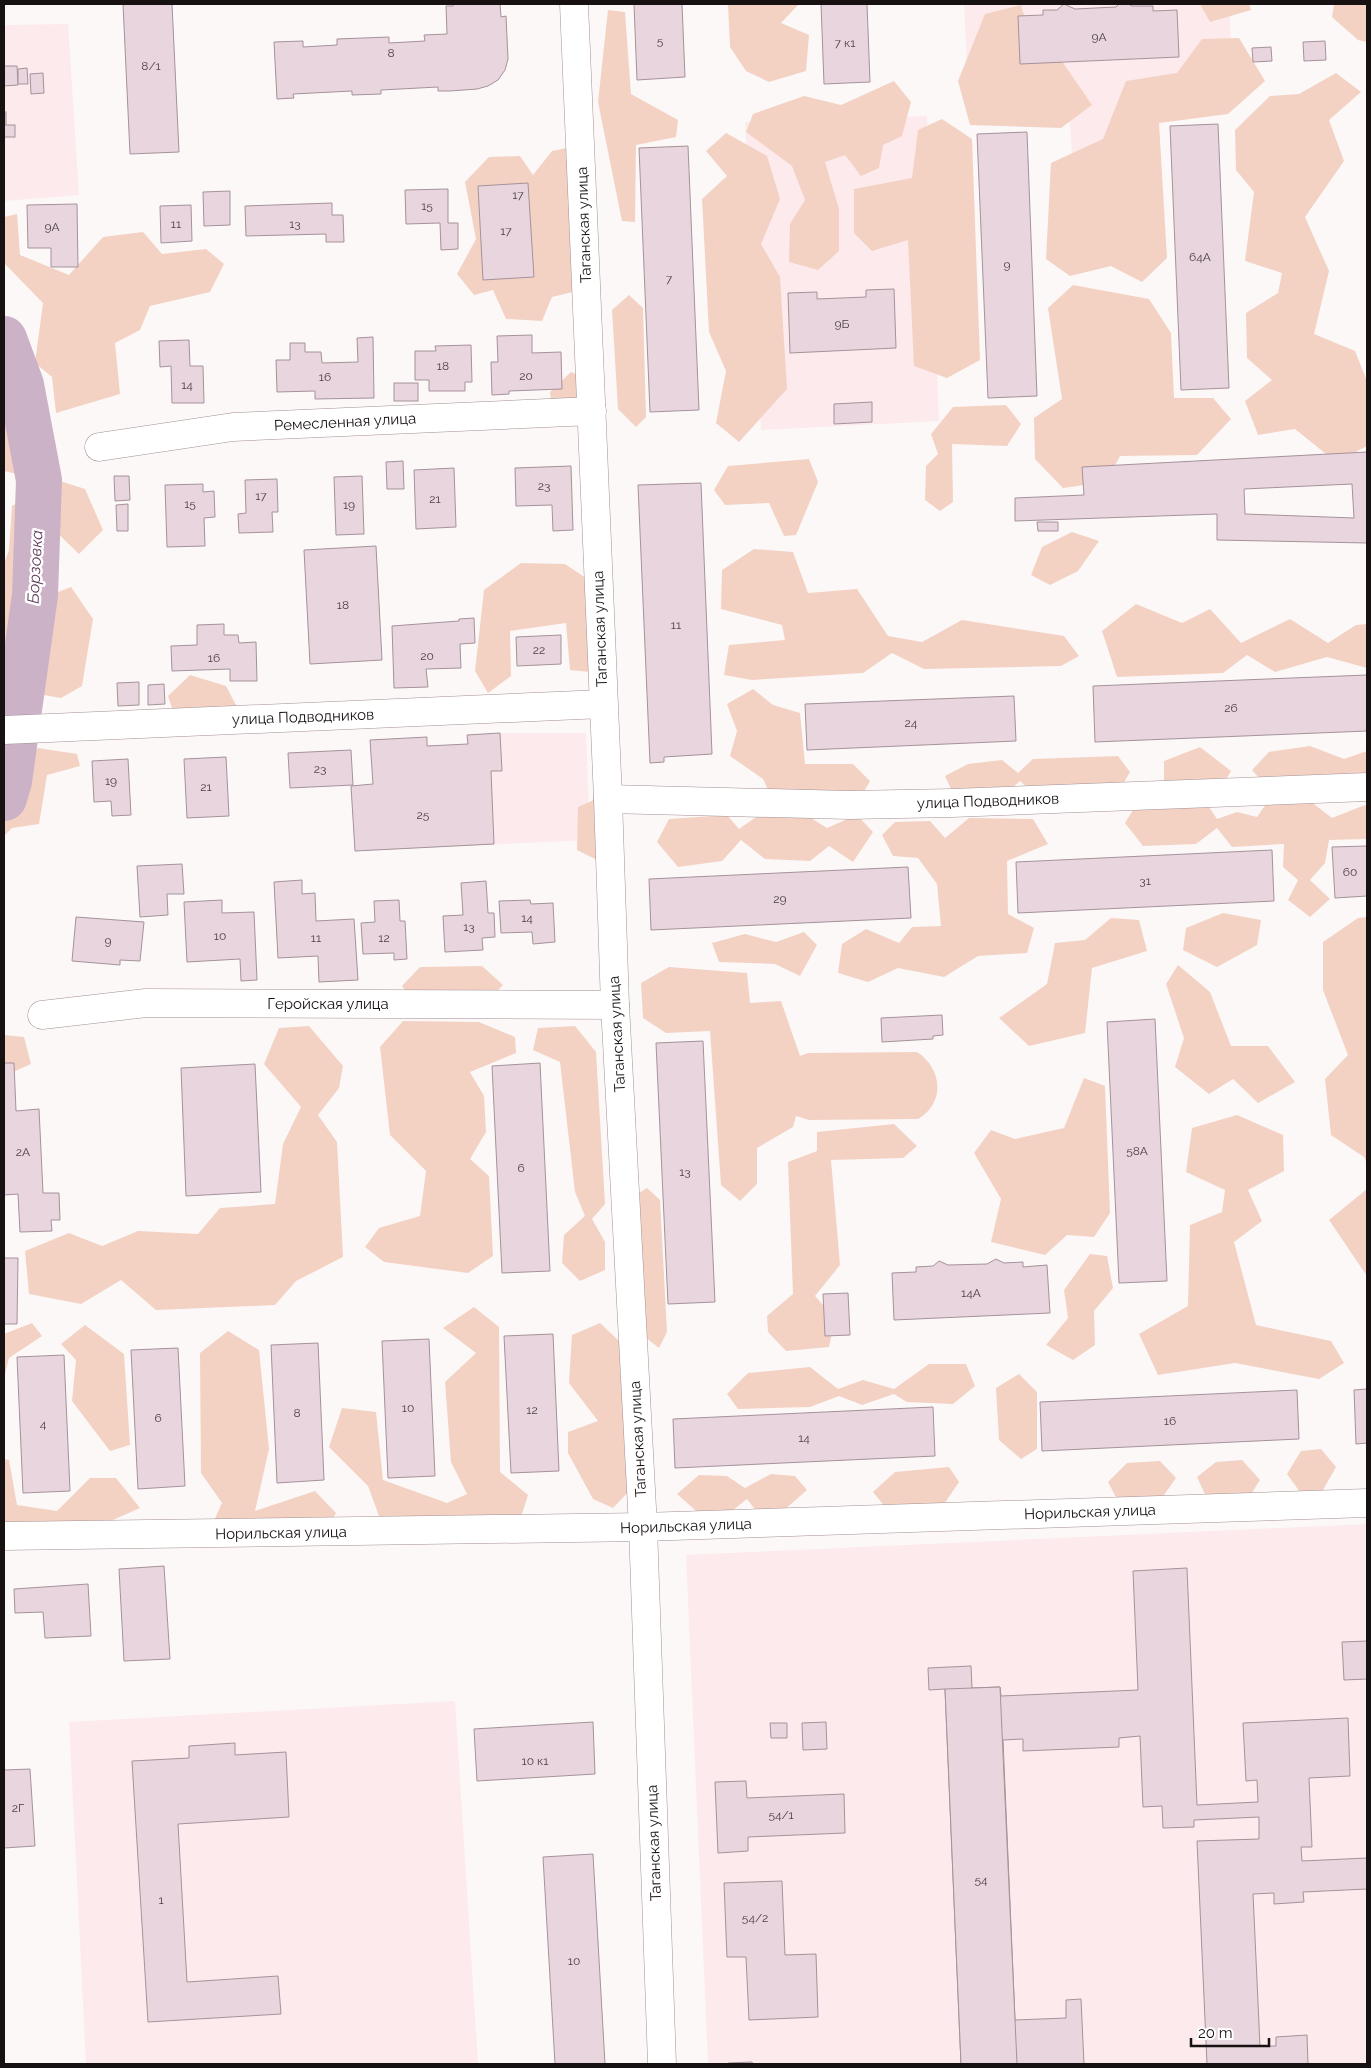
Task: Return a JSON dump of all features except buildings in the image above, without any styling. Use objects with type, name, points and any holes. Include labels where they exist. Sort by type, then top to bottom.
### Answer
[{"type":"street","name":"Таганская улица","points":[[574,4],[615,1005],[643,1527],[662,2064]]},
{"type":"street","name":"Ремесленная улица","points":[[100,446],[233,427],[592,411]]},
{"type":"street","name":"улица Подводников","points":[[4,730],[603,704]]},
{"type":"street","name":"улица Подводников","points":[[608,799],[746,803],[896,804],[1367,788]]},
{"type":"street","name":"Геройская улица","points":[[42,1015],[146,1004],[615,1005]]},
{"type":"street","name":"Норильская улица","points":[[4,1536],[643,1527],[1367,1503]]},
{"type":"shaded area","points":[[728,4],[799,4],[781,23],[809,35],[806,71],[769,82],[746,71],[730,47]]},
{"type":"shaded area","points":[[964,4],[1229,4],[1233,83],[1130,88],[1133,153],[1072,155],[1068,87],[968,89]]},
{"type":"shaded area","points":[[1200,4],[1249,4],[1251,10],[1210,22]]},
{"type":"shaded area","points":[[1334,4],[1367,4],[1367,42],[1358,40],[1332,17]]},
{"type":"shaded area","points":[[1021,5],[1033,44],[1055,51],[1092,105],[1061,128],[970,125],[958,81],[985,14]]},
{"type":"shaded area","points":[[608,10],[625,12],[631,94],[678,120],[676,137],[636,145],[635,222],[622,221],[598,102]]},
{"type":"shaded area","points":[[68,24],[79,195],[4,201],[4,25]]},
{"type":"shaded area","points":[[1239,38],[1265,81],[1228,114],[1159,123],[1167,258],[1142,282],[1111,266],[1070,276],[1046,259],[1051,163],[1103,139],[1126,81],[1177,73],[1202,39]]},
{"type":"shaded area","points":[[1336,73],[1361,92],[1329,120],[1344,161],[1305,217],[1329,271],[1314,334],[1355,351],[1367,381],[1367,446],[1336,462],[1295,429],[1258,435],[1245,401],[1272,380],[1247,358],[1246,313],[1278,293],[1282,273],[1245,261],[1254,192],[1236,170],[1235,130],[1270,96],[1299,94]]},
{"type":"shaded area","points":[[894,81],[911,102],[902,136],[883,145],[879,168],[861,176],[845,155],[825,162],[839,209],[839,251],[818,270],[789,262],[790,224],[805,200],[792,166],[746,132],[753,114],[804,96],[841,105]]},
{"type":"shaded area","points":[[927,116],[939,421],[761,430],[745,122]]},
{"type":"shaded area","points":[[942,119],[972,139],[980,360],[947,378],[914,366],[908,240],[872,251],[854,233],[854,189],[912,178],[918,130]]},
{"type":"shaded area","points":[[726,133],[767,156],[780,199],[761,244],[780,277],[787,389],[739,442],[716,423],[726,371],[709,332],[702,199],[727,176],[706,151]]},
{"type":"shaded area","points":[[572,147],[581,290],[552,297],[542,321],[506,319],[493,290],[474,295],[457,274],[476,239],[465,182],[489,157],[520,156],[533,175],[552,151]]},
{"type":"shaded area","points":[[17,214],[20,255],[69,275],[103,237],[143,232],[162,254],[206,249],[224,264],[210,292],[150,306],[140,330],[115,343],[120,394],[56,413],[52,377],[35,363],[43,303],[4,263],[4,217]]},
{"type":"shaded area","points":[[1073,285],[1149,299],[1171,333],[1174,398],[1213,398],[1231,419],[1197,455],[1120,456],[1106,482],[1063,488],[1035,459],[1034,418],[1062,399],[1048,308]]},
{"type":"shaded area","points":[[629,295],[643,308],[646,417],[636,427],[618,409],[612,310]]},
{"type":"shaded area","points":[[571,372],[585,378],[584,396],[552,407],[550,392]]},
{"type":"shaded area","points":[[1006,405],[1021,424],[1007,446],[952,444],[953,502],[940,511],[925,500],[926,466],[938,454],[931,434],[953,407]]},
{"type":"shaded area","points":[[10,419],[41,425],[42,458],[17,474],[4,471],[4,424]]},
{"type":"shaded area","points":[[809,459],[818,482],[796,535],[784,536],[769,503],[725,505],[714,490],[728,466]]},
{"type":"shaded area","points":[[57,480],[85,489],[103,530],[79,554],[47,523],[23,537],[29,575],[12,614],[16,658],[4,669],[4,564],[9,550],[12,506]]},
{"type":"shaded area","points":[[1072,532],[1099,541],[1078,571],[1050,585],[1031,575],[1042,547]]},
{"type":"shaded area","points":[[754,549],[793,552],[808,593],[857,589],[888,636],[922,642],[962,620],[1064,636],[1079,656],[1061,666],[924,669],[892,653],[863,673],[752,680],[724,675],[729,645],[785,640],[782,625],[721,609],[722,570]]},
{"type":"shaded area","points":[[521,563],[565,564],[586,578],[590,672],[570,670],[566,623],[510,631],[511,676],[488,693],[475,671],[484,590]]},
{"type":"shaded area","points":[[71,587],[93,619],[82,686],[61,698],[32,693],[25,673],[48,596]]},
{"type":"shaded area","points":[[1136,604],[1182,623],[1210,609],[1241,643],[1290,619],[1328,643],[1356,625],[1367,624],[1367,668],[1327,657],[1275,672],[1247,655],[1223,673],[1117,677],[1102,631]]},
{"type":"shaded area","points":[[190,675],[226,686],[237,707],[175,717],[168,696]]},
{"type":"shaded area","points":[[753,689],[773,705],[800,713],[805,764],[853,764],[870,781],[861,797],[772,798],[763,779],[730,756],[737,731],[727,704]]},
{"type":"shaded area","points":[[586,733],[590,840],[355,851],[351,786],[373,784],[370,740],[427,737],[428,746],[467,744],[467,735]]},
{"type":"shaded area","points":[[1310,746],[1344,759],[1367,751],[1367,783],[1267,787],[1252,770],[1269,752]]},
{"type":"shaded area","points":[[1200,747],[1231,771],[1221,788],[1164,783],[1164,761]]},
{"type":"shaded area","points":[[38,748],[77,754],[80,766],[47,775],[39,824],[12,828],[4,836],[4,763],[15,769]]},
{"type":"shaded area","points":[[1118,756],[1130,772],[1119,791],[1033,793],[1020,781],[1005,795],[953,793],[945,776],[968,764],[1002,760],[1018,773],[1033,759]]},
{"type":"shaded area","points":[[1271,797],[1306,798],[1332,818],[1365,805],[1367,807],[1367,839],[1329,840],[1325,863],[1310,880],[1330,899],[1310,917],[1288,900],[1298,880],[1283,867],[1284,844],[1232,847],[1217,828],[1196,844],[1143,846],[1125,823],[1138,802],[1205,801],[1217,819],[1237,812],[1257,817]]},
{"type":"shaded area","points":[[596,799],[597,860],[577,850],[578,807]]},
{"type":"shaded area","points":[[803,813],[827,828],[857,815],[873,832],[853,862],[829,846],[810,861],[765,859],[741,840],[722,861],[678,867],[657,842],[669,819],[727,815],[739,829],[759,815]]},
{"type":"shaded area","points":[[969,818],[1033,819],[1048,844],[1007,861],[1008,914],[1034,928],[1027,953],[978,956],[944,977],[898,968],[868,982],[838,973],[842,944],[866,929],[899,943],[912,927],[941,926],[937,884],[918,858],[893,856],[882,835],[895,822],[930,821],[945,838]]},
{"type":"shaded area","points":[[1223,913],[1261,920],[1257,945],[1217,967],[1183,950],[1186,928]]},
{"type":"shaded area","points":[[1367,917],[1367,1164],[1364,1157],[1331,1135],[1325,1079],[1348,1055],[1323,990],[1323,942],[1358,918]]},
{"type":"shaded area","points":[[1111,918],[1139,920],[1147,951],[1092,968],[1085,1033],[1029,1046],[999,1018],[1047,984],[1055,943],[1085,940]]},
{"type":"shaded area","points":[[804,932],[817,945],[800,976],[775,964],[719,962],[712,943],[745,934],[776,942]]},
{"type":"shaded area","points":[[1178,965],[1210,992],[1231,1046],[1268,1046],[1295,1082],[1258,1103],[1233,1079],[1209,1094],[1175,1067],[1184,1038],[1166,984]]},
{"type":"shaded area","points":[[482,966],[503,985],[490,999],[413,1001],[402,986],[420,967]]},
{"type":"shaded area","points":[[669,967],[747,973],[750,1003],[781,1001],[800,1056],[808,1053],[917,1052],[932,1067],[936,1076],[937,1095],[933,1104],[918,1119],[809,1120],[796,1116],[793,1127],[757,1148],[757,1184],[740,1201],[721,1185],[710,1031],[666,1033],[643,1018],[641,983]]},
{"type":"shaded area","points":[[403,1021],[479,1022],[515,1037],[516,1053],[470,1072],[484,1096],[486,1132],[470,1159],[489,1176],[493,1256],[468,1273],[384,1262],[365,1247],[379,1228],[420,1216],[426,1171],[390,1135],[380,1047]]},
{"type":"shaded area","points":[[309,1026],[343,1066],[339,1088],[318,1115],[337,1142],[343,1257],[296,1281],[275,1305],[156,1310],[121,1280],[81,1304],[29,1294],[25,1251],[69,1233],[102,1246],[138,1231],[198,1234],[220,1208],[275,1204],[283,1144],[301,1107],[264,1064],[279,1028]]},
{"type":"shaded area","points":[[575,1026],[596,1052],[605,1204],[592,1219],[605,1242],[605,1270],[580,1281],[562,1263],[564,1235],[585,1216],[575,1192],[560,1062],[533,1050],[538,1028]]},
{"type":"shaded area","points":[[4,1035],[24,1037],[31,1064],[4,1076]]},
{"type":"shaded area","points":[[1084,1078],[1105,1086],[1110,1213],[1094,1237],[1067,1235],[1045,1255],[991,1242],[1001,1199],[974,1153],[991,1130],[1015,1139],[1064,1128]]},
{"type":"shaded area","points":[[1237,1115],[1283,1135],[1284,1171],[1248,1190],[1262,1221],[1234,1242],[1256,1325],[1331,1341],[1344,1363],[1319,1379],[1235,1363],[1158,1375],[1139,1334],[1188,1306],[1190,1225],[1222,1212],[1225,1190],[1186,1172],[1192,1128]]},
{"type":"shaded area","points":[[894,1124],[917,1146],[903,1158],[831,1160],[840,1265],[815,1296],[835,1319],[829,1347],[786,1351],[768,1332],[767,1316],[793,1294],[788,1162],[817,1151],[817,1132]]},
{"type":"shaded area","points":[[647,1188],[660,1200],[667,1332],[659,1348],[640,1333],[631,1198]]},
{"type":"shaded area","points":[[1367,1189],[1367,1276],[1329,1220]]},
{"type":"shaded area","points":[[1090,1254],[1107,1256],[1113,1288],[1094,1311],[1095,1345],[1073,1360],[1046,1345],[1068,1318],[1064,1290]]},
{"type":"shaded area","points":[[474,1307],[499,1327],[500,1472],[528,1495],[520,1520],[382,1524],[368,1486],[329,1447],[342,1408],[376,1412],[383,1480],[447,1503],[467,1494],[451,1462],[445,1382],[476,1353],[443,1328]]},
{"type":"shaded area","points":[[32,1323],[42,1336],[9,1358],[4,1378],[4,1334]]},
{"type":"shaded area","points":[[600,1323],[619,1341],[630,1490],[613,1508],[593,1499],[568,1453],[568,1432],[598,1421],[569,1383],[572,1335]]},
{"type":"shaded area","points":[[85,1325],[124,1354],[130,1445],[110,1451],[72,1401],[76,1360],[61,1344]]},
{"type":"shaded area","points":[[228,1331],[259,1350],[269,1449],[255,1511],[315,1491],[336,1513],[321,1537],[212,1525],[222,1503],[201,1473],[200,1353]]},
{"type":"shaded area","points":[[929,1364],[966,1364],[975,1386],[953,1404],[907,1402],[894,1394],[862,1405],[839,1396],[810,1407],[738,1409],[727,1394],[748,1373],[810,1367],[838,1389],[863,1380],[894,1389]]},
{"type":"shaded area","points":[[1019,1374],[1037,1392],[1037,1449],[1021,1459],[999,1440],[996,1388]]},
{"type":"shaded area","points":[[1321,1449],[1336,1467],[1323,1490],[1300,1492],[1287,1474],[1301,1451]]},
{"type":"shaded area","points":[[4,1459],[9,1460],[17,1505],[57,1511],[90,1478],[116,1478],[140,1508],[88,1531],[4,1531]]},
{"type":"shaded area","points":[[1242,1460],[1260,1480],[1248,1499],[1209,1503],[1197,1477],[1216,1462]]},
{"type":"shaded area","points":[[1160,1461],[1176,1478],[1159,1502],[1119,1503],[1108,1482],[1127,1463]]},
{"type":"shaded area","points":[[949,1467],[959,1482],[940,1510],[890,1513],[873,1492],[895,1472]]},
{"type":"shaded area","points":[[771,1474],[795,1476],[807,1490],[783,1511],[757,1512],[747,1499],[728,1514],[703,1517],[677,1494],[699,1475],[727,1476],[745,1488]]},
{"type":"shaded area","points":[[1367,1524],[1367,2064],[708,2064],[686,1555]]},
{"type":"shaded area","points":[[455,1701],[478,2064],[86,2064],[69,1722]]},
{"type":"waterway","name":"Борзовка","points":[[4,339],[21,385],[39,480],[35,595],[9,781],[4,798]]}]
